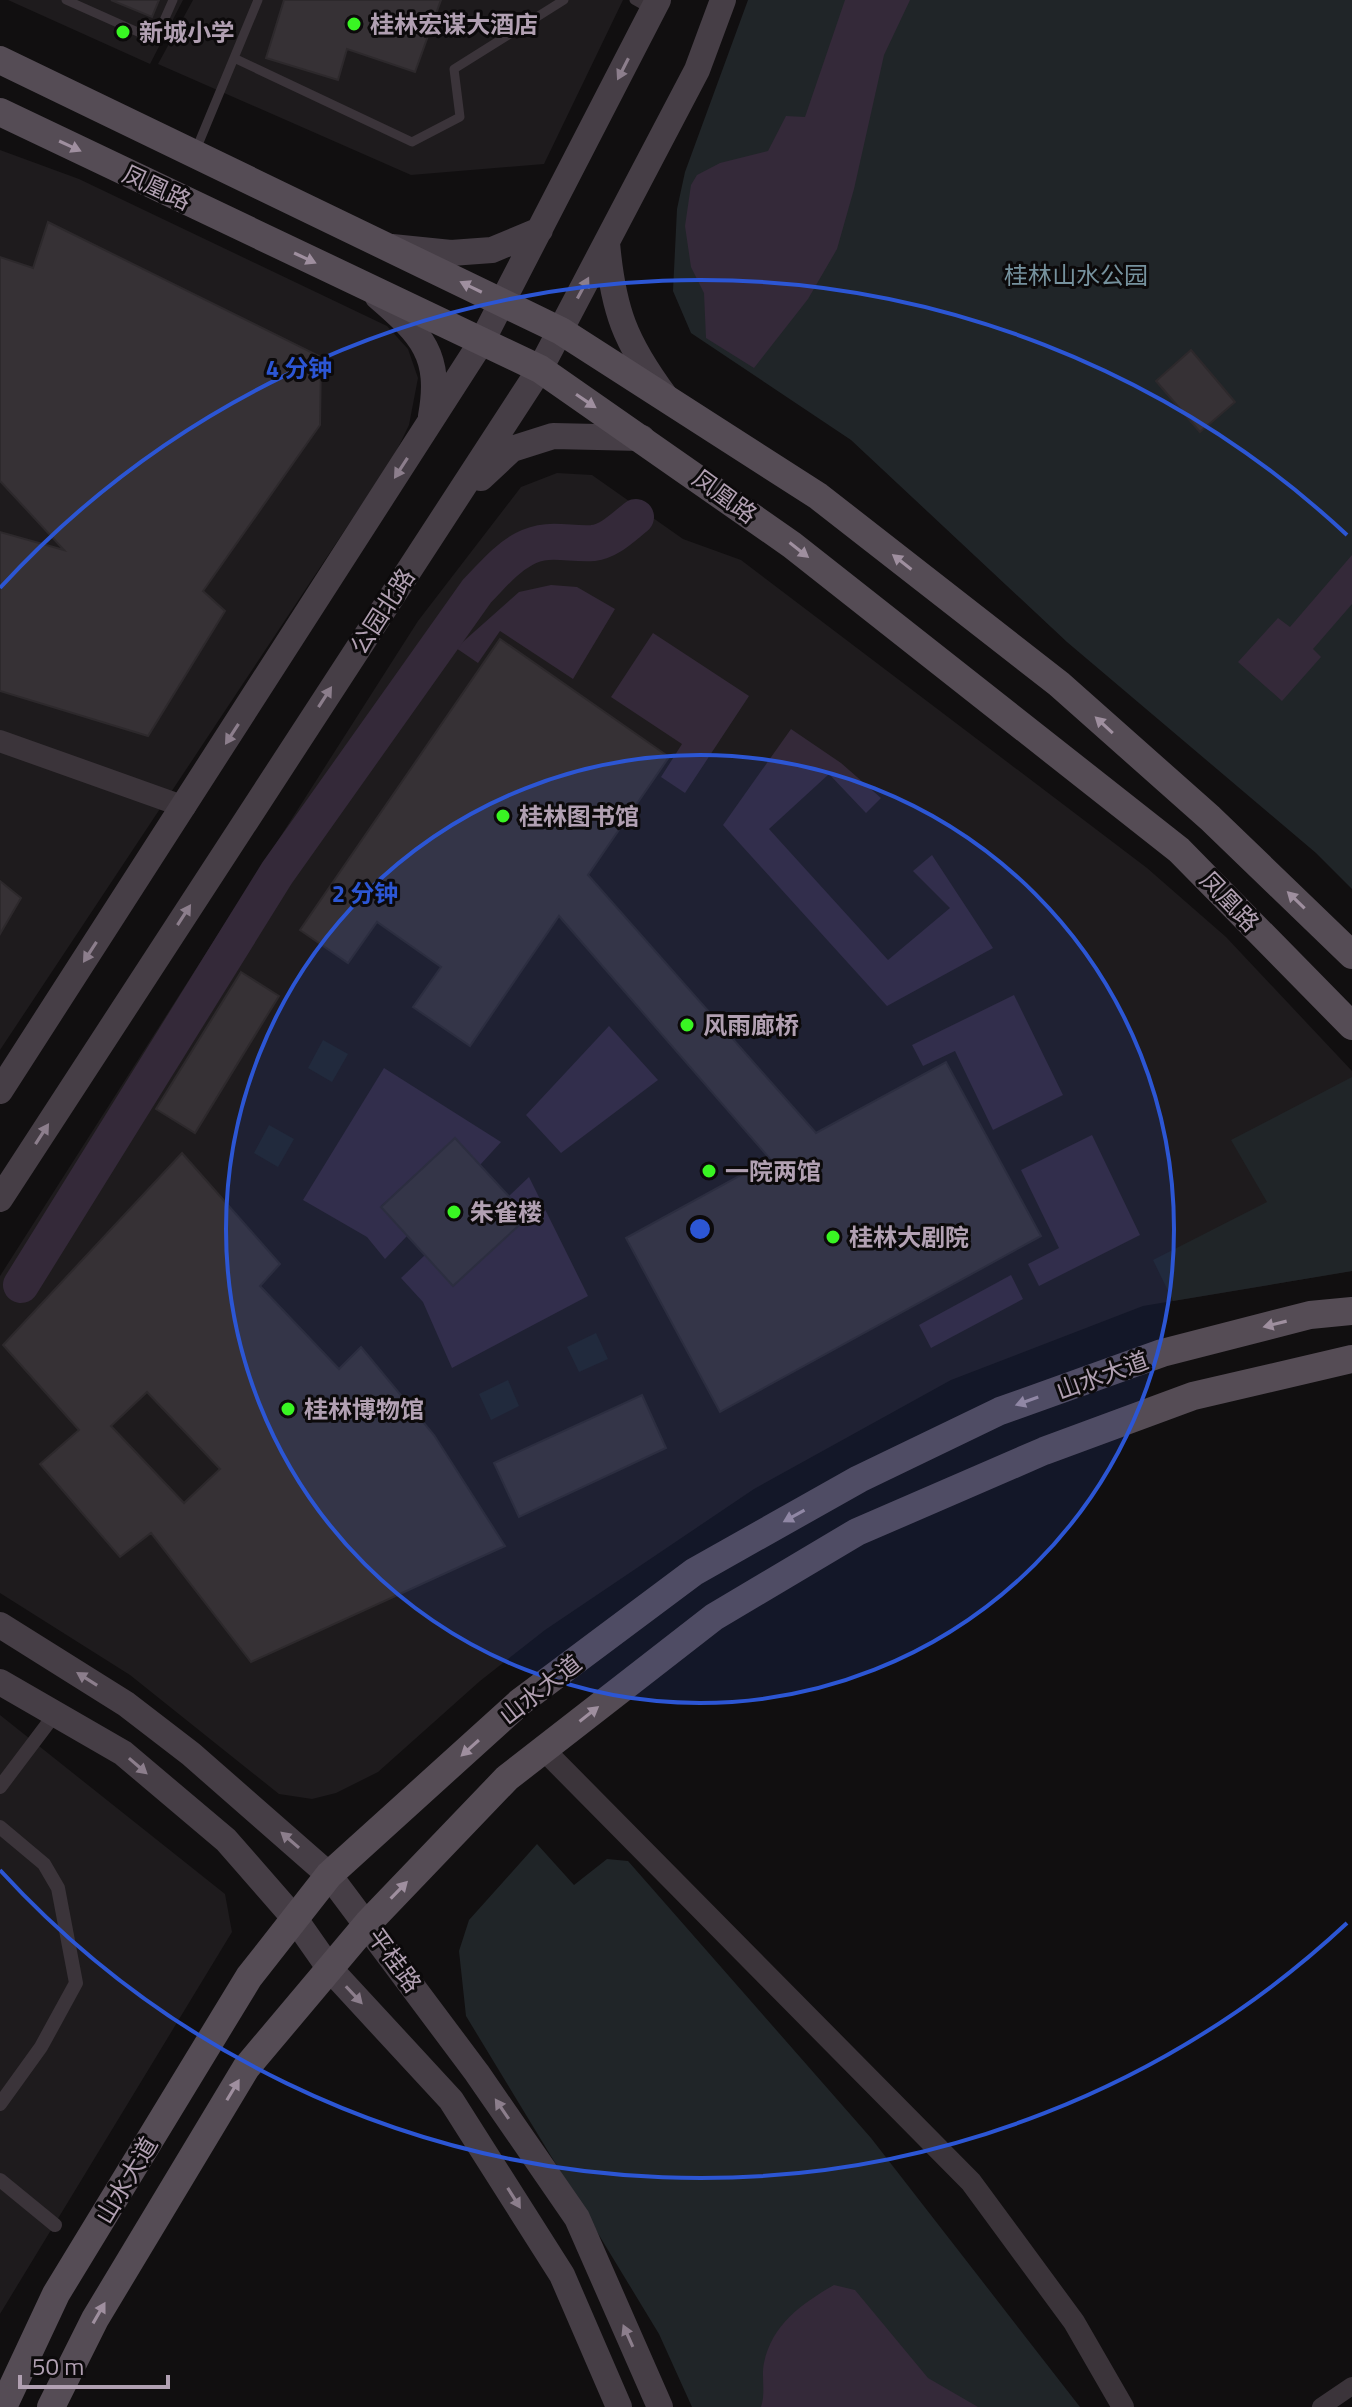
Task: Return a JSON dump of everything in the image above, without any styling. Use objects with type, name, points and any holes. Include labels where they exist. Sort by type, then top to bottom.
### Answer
[{"type":"main road","name":"公园北路","points":[[0,1199],[540,369],[697,70],[723,0]]},
{"type":"main road","points":[[0,1091],[482,341],[540,230],[649,3]]},
{"type":"main road","name":"凤凰路","points":[[0,60],[561,331],[818,496],[1059,684],[1210,818],[1352,955]]},
{"type":"main road","name":"凤凰路","points":[[0,112],[540,369],[803,553],[1179,850],[1352,1026]]},
{"type":"main road","points":[[386,246],[451,253],[492,250],[540,230]]},
{"type":"main road","points":[[607,243],[618,317],[640,362],[667,399]]},
{"type":"main road","points":[[366,287],[411,325],[429,349],[435,390],[429,425]]},
{"type":"main road","points":[[450,508],[512,449],[553,436],[642,438]]},
{"type":"main road","name":"山水大道","points":[[4,2393],[56,2294],[249,1977],[329,1875],[520,1702],[694,1572],[859,1479],[1000,1411],[1162,1353],[1310,1315],[1350,1310]]},
{"type":"main road","name":"山水大道","points":[[51,2407],[95,2319],[246,2068],[368,1923],[507,1778],[714,1617],[857,1532],[1044,1451],[1193,1396],[1352,1359]]},
{"type":"main road","name":"平桂路","points":[[0,1625],[137,1712],[191,1754],[329,1875],[368,1923],[477,2073],[577,2218],[660,2407]]},
{"type":"main road","points":[[0,1682],[123,1753],[226,1840],[295,1919],[330,1969],[451,2100],[562,2275],[619,2407]]},
{"type":"street","points":[[0,741],[182,812]]},
{"type":"street","points":[[0,755],[182,812]]},
{"type":"street","points":[[0,1787],[55,1714]]},
{"type":"street","points":[[544,1750],[971,2182],[1074,2322],[1123,2407]]},
{"type":"street","points":[[0,1827],[44,1864],[58,1888],[76,1983],[41,2047],[0,2104]]},
{"type":"street","points":[[0,2180],[55,2225]]},
{"type":"street","points":[[1321,2407],[1352,2386]]},
{"type":"lane","points":[[66,0],[149,37],[158,34],[173,0]]},
{"type":"lane","points":[[195,154],[258,0]]},
{"type":"lane","points":[[234,58],[412,142],[460,117],[454,69],[564,0]]},
{"type":"shaded area","name":"新城小学","points":[[8,0],[183,0],[150,64]]},
{"type":"shaded area","points":[[193,0],[623,0],[544,164],[411,175],[158,64]]},
{"type":"shaded area","points":[[845,0],[910,0],[884,55],[837,249],[808,299],[754,368],[706,338],[704,293],[691,267],[685,226],[691,185],[697,175],[720,163],[768,151],[786,116],[805,117]]},
{"type":"shaded area","points":[[0,150],[79,179],[387,326],[408,349],[418,378],[409,425],[394,456],[0,1050]]},
{"type":"shaded area","name":"一院两馆","points":[[557,473],[592,475],[683,539],[741,560],[1147,868],[1226,937],[1352,1071],[1352,1271],[1143,1306],[951,1380],[754,1489],[545,1630],[480,1681],[378,1772],[336,1793],[312,1799],[279,1794],[130,1675],[0,1593],[0,1276],[418,621],[521,487]]},
{"type":"shaded area","points":[[1352,555],[1352,604],[1313,649],[1321,657],[1282,701],[1238,662],[1278,618],[1290,627]]},
{"type":"shaded area","points":[[551,585],[577,587],[615,609],[573,679],[500,631],[478,663],[456,648],[519,592]]},
{"type":"shaded area","points":[[653,633],[749,696],[685,793],[661,777],[682,744],[611,697]]},
{"type":"shaded area","points":[[791,729],[841,763],[881,798],[866,813],[829,774],[769,829],[888,960],[950,908],[913,871],[932,855],[993,948],[887,1006],[723,825]]},
{"type":"shaded area","points":[[1014,995],[1063,1095],[993,1130],[955,1051],[923,1066],[912,1045]]},
{"type":"shaded area","points":[[609,1026],[658,1080],[561,1153],[526,1115]]},
{"type":"shaded area","points":[[384,1068],[501,1142],[480,1165],[455,1138],[381,1206],[407,1236],[385,1259],[367,1237],[303,1200]]},
{"type":"shaded area","points":[[1092,1135],[1140,1235],[1039,1286],[1028,1264],[1059,1248],[1021,1170]]},
{"type":"shaded area","points":[[529,1177],[588,1296],[452,1368],[423,1302],[401,1278],[425,1255],[454,1285],[527,1217],[509,1196]]},
{"type":"shaded area","points":[[1011,1275],[1023,1299],[931,1348],[919,1325]]},
{"type":"shaded area","points":[[0,1715],[225,1894],[232,1932],[0,2314]]},
{"type":"shaded area","points":[[834,2285],[855,2290],[928,2378],[978,2407],[761,2407],[764,2363],[774,2337],[800,2307]]},
{"type":"green space","name":"桂林山水公园","points":[[748,0],[1352,0],[1352,889],[1316,853],[1067,642],[851,440],[691,333],[673,291],[677,209],[685,172]]},
{"type":"green space","points":[[323,1040],[348,1054],[332,1082],[308,1068]]},
{"type":"green space","points":[[1352,1077],[1352,1271],[1173,1301],[1153,1260],[1267,1202],[1231,1140]]},
{"type":"green space","points":[[269,1125],[294,1139],[278,1167],[254,1153]]},
{"type":"green space","points":[[596,1333],[608,1359],[579,1372],[567,1347]]},
{"type":"green space","points":[[508,1380],[519,1406],[491,1420],[479,1394]]},
{"type":"green space","points":[[537,1844],[574,1885],[607,1859],[628,1861],[871,2138],[1080,2407],[692,2407],[659,2334],[466,2016],[459,1951],[469,1920]]},
{"type":"building","points":[[111,0],[159,0],[152,17]]},
{"type":"building","name":"桂林宏谋大酒店","points":[[284,0],[441,0],[415,72],[347,49],[338,80],[266,58]]},
{"type":"building","points":[[48,222],[321,357],[320,425],[203,591],[225,611],[148,736],[0,691],[0,532],[64,550],[0,481],[0,257],[33,268]]},
{"type":"building","points":[[1191,350],[1235,402],[1200,432],[1156,381]]},
{"type":"building","points":[[500,639],[669,757],[588,875],[816,1133],[946,1062],[1041,1236],[720,1412],[626,1238],[770,1159],[559,916],[470,1046],[413,1007],[441,967],[377,922],[348,963],[300,930]]},
{"type":"building","points":[[0,881],[21,898],[0,934]]},
{"type":"building","points":[[241,972],[279,996],[195,1133],[156,1109]]},
{"type":"building","name":"朱雀楼","points":[[455,1138],[528,1217],[453,1286],[381,1207]]},
{"type":"building","name":"桂林博物馆","points":[[182,1153],[280,1264],[260,1286],[339,1369],[361,1347],[434,1435],[505,1546],[251,1662],[151,1533],[120,1557],[40,1464],[79,1430],[3,1345]],"holes":[[[147,1392],[220,1469],[184,1503],[111,1426]]]},
{"type":"building","points":[[642,1395],[666,1448],[519,1517],[494,1463]]},
{"type":"waterway","points":[[21,1285],[277,873],[477,591],[524,549],[550,542],[599,542],[636,517]]},
{"type":"place","name":"桂林宏谋大酒店","points":[[354,24]]},
{"type":"place","name":"新城小学","points":[[123,32]]},
{"type":"place","name":"桂林图书馆","points":[[503,816]]},
{"type":"place","name":"风雨廊桥","points":[[687,1025]]},
{"type":"place","name":"一院两馆","points":[[709,1171]]},
{"type":"place","name":"朱雀楼","points":[[454,1212]]},
{"type":"place","name":"桂林大剧院","points":[[833,1237]]},
{"type":"place","name":"桂林博物馆","points":[[288,1409]]}]
